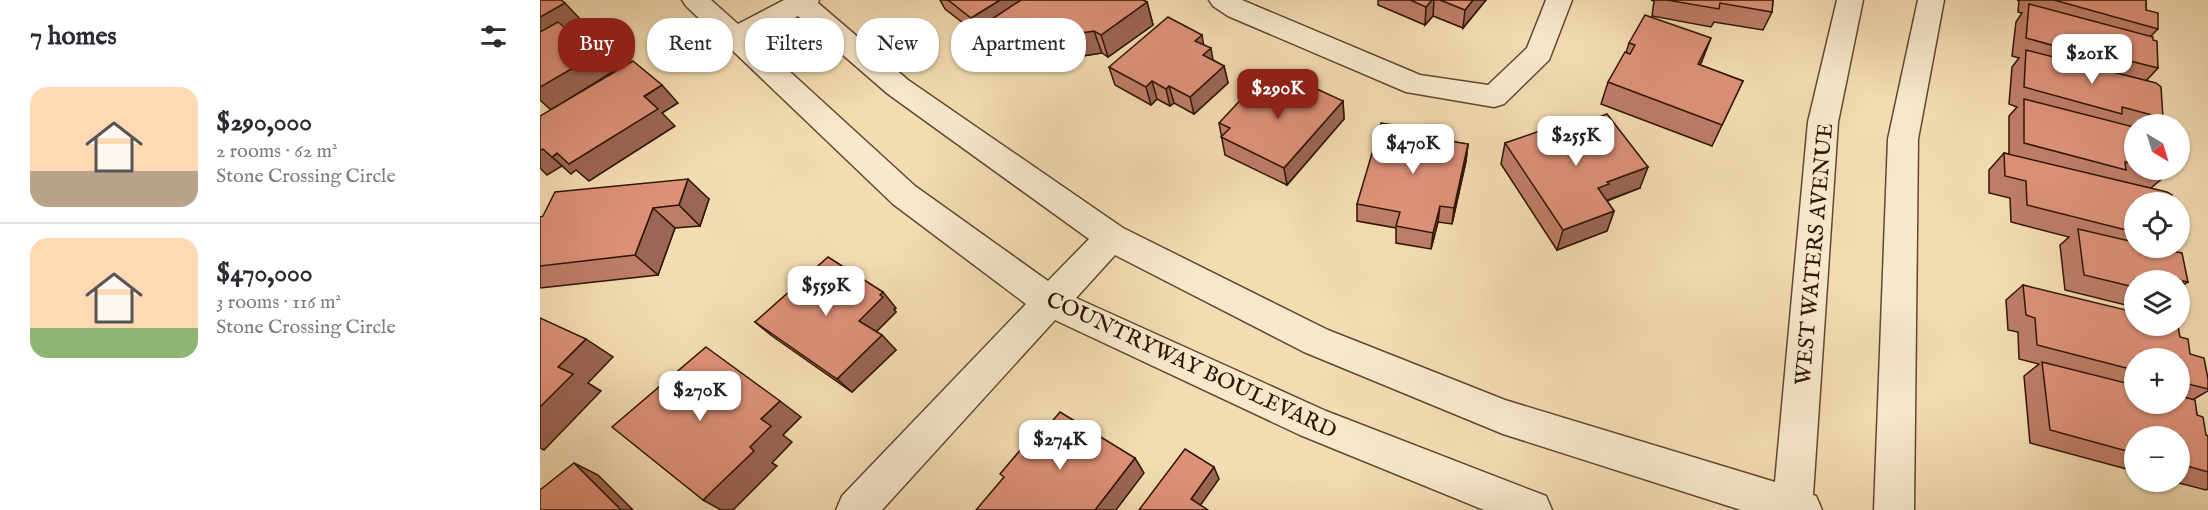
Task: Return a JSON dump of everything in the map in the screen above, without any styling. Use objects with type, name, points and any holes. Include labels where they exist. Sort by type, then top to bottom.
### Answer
[{"type":"street","name":"COUNTRYWAY BOULEVARD","points":[[695,0],[904,195],[1050,302],[1313,423],[1532,510]]},
{"type":"street","points":[[1222,0],[1238,10],[1416,85],[1494,96],[1539,53],[1559,0]]},
{"type":"street","name":"WEST WATERS AVENUE","points":[[1795,509],[1822,122],[1850,0]]},
{"type":"street","points":[[1894,510],[1903,139],[1931,0]]},
{"type":"street","points":[[736,37],[801,1],[898,87],[1111,237],[1316,341],[1503,417],[1795,509]]},
{"type":"street","points":[[856,510],[1111,237]]},
{"type":"building","points":[[540,0],[561,0],[565,3],[540,17]]},
{"type":"building","points":[[948,0],[1000,0],[971,18]]},
{"type":"building","points":[[1021,0],[1143,0],[1147,2],[1101,35],[1094,31],[1086,32],[1086,18],[994,18]]},
{"type":"building","points":[[1410,0],[1432,0],[1426,7]]},
{"type":"building","points":[[1440,0],[1473,0],[1465,10]]},
{"type":"building","points":[[1667,0],[1773,0],[1772,12],[1720,3],[1719,9]]},
{"type":"building","points":[[2054,0],[2146,0],[2146,10],[2158,13],[2158,29]]},
{"type":"building","points":[[2029,4],[2153,37],[2153,40],[2157,41],[2158,68],[2118,58],[2117,63],[2026,38]]},
{"type":"building","points":[[1645,15],[1711,38],[1698,64],[1743,81],[1722,125],[1608,82],[1625,52],[1630,54],[1635,45],[1629,43]]},
{"type":"building","points":[[1168,17],[1202,35],[1195,41],[1211,48],[1203,55],[1224,66],[1190,97],[1169,86],[1166,89],[1152,81],[1146,87],[1109,67]]},
{"type":"building","points":[[558,22],[558,72],[566,72],[540,87],[540,32]]},
{"type":"building","points":[[2026,50],[2156,83],[2161,87],[2163,114],[2148,114],[2122,107],[2122,114],[2024,87]]},
{"type":"building","points":[[635,63],[662,85],[644,96],[658,109],[569,164],[557,153],[552,157],[543,149],[540,150],[540,116],[614,72],[635,72]]},
{"type":"building","points":[[1262,77],[1267,80],[1269,77],[1291,87],[1288,89],[1298,94],[1306,84],[1343,101],[1284,168],[1221,137],[1230,128],[1219,123]]},
{"type":"building","points":[[2024,99],[2124,124],[2124,169],[2024,143]]},
{"type":"building","points":[[1607,114],[1648,167],[1607,182],[1609,184],[1598,188],[1614,211],[1563,230],[1505,143],[1557,125],[1562,132]]},
{"type":"building","points":[[1381,123],[1439,132],[1437,139],[1468,144],[1454,208],[1440,206],[1433,233],[1396,226],[1400,212],[1357,204]]},
{"type":"building","points":[[2004,153],[2167,192],[2124,192],[2124,229],[2027,205],[2026,181],[2005,176]]},
{"type":"building","points":[[688,179],[679,205],[653,208],[635,255],[540,266],[540,217],[543,216],[555,192]]},
{"type":"building","points":[[2078,229],[2124,240],[2124,258],[2183,258],[2186,270],[2124,270],[2124,285],[2084,275]]},
{"type":"building","points":[[828,257],[883,292],[880,295],[883,297],[859,321],[882,335],[837,379],[755,322]]},
{"type":"building","points":[[2023,285],[2124,310],[2124,336],[2180,336],[2188,339],[2189,348],[2124,348],[2124,367],[2037,345],[2035,318],[2026,315]]},
{"type":"building","points":[[540,318],[586,339],[558,367],[573,374],[540,407]]},
{"type":"building","points":[[706,347],[780,401],[761,419],[771,426],[750,447],[754,451],[703,500],[612,427]]},
{"type":"building","points":[[2190,354],[2204,358],[2208,389],[2190,384]]},
{"type":"building","points":[[2042,362],[2124,382],[2124,414],[2190,414],[2190,399],[2195,400],[2197,415],[2203,417],[2208,436],[2208,472],[2190,467],[2190,426],[2124,426],[2124,450],[2050,430]]},
{"type":"building","points":[[1060,412],[1135,458],[1095,510],[976,510],[1004,477],[1000,474],[1022,448],[1027,451]]},
{"type":"building","points":[[1185,449],[1214,467],[1191,499],[1208,510],[1139,510]]},
{"type":"building","points":[[574,463],[621,510],[540,510],[540,490]]}]
